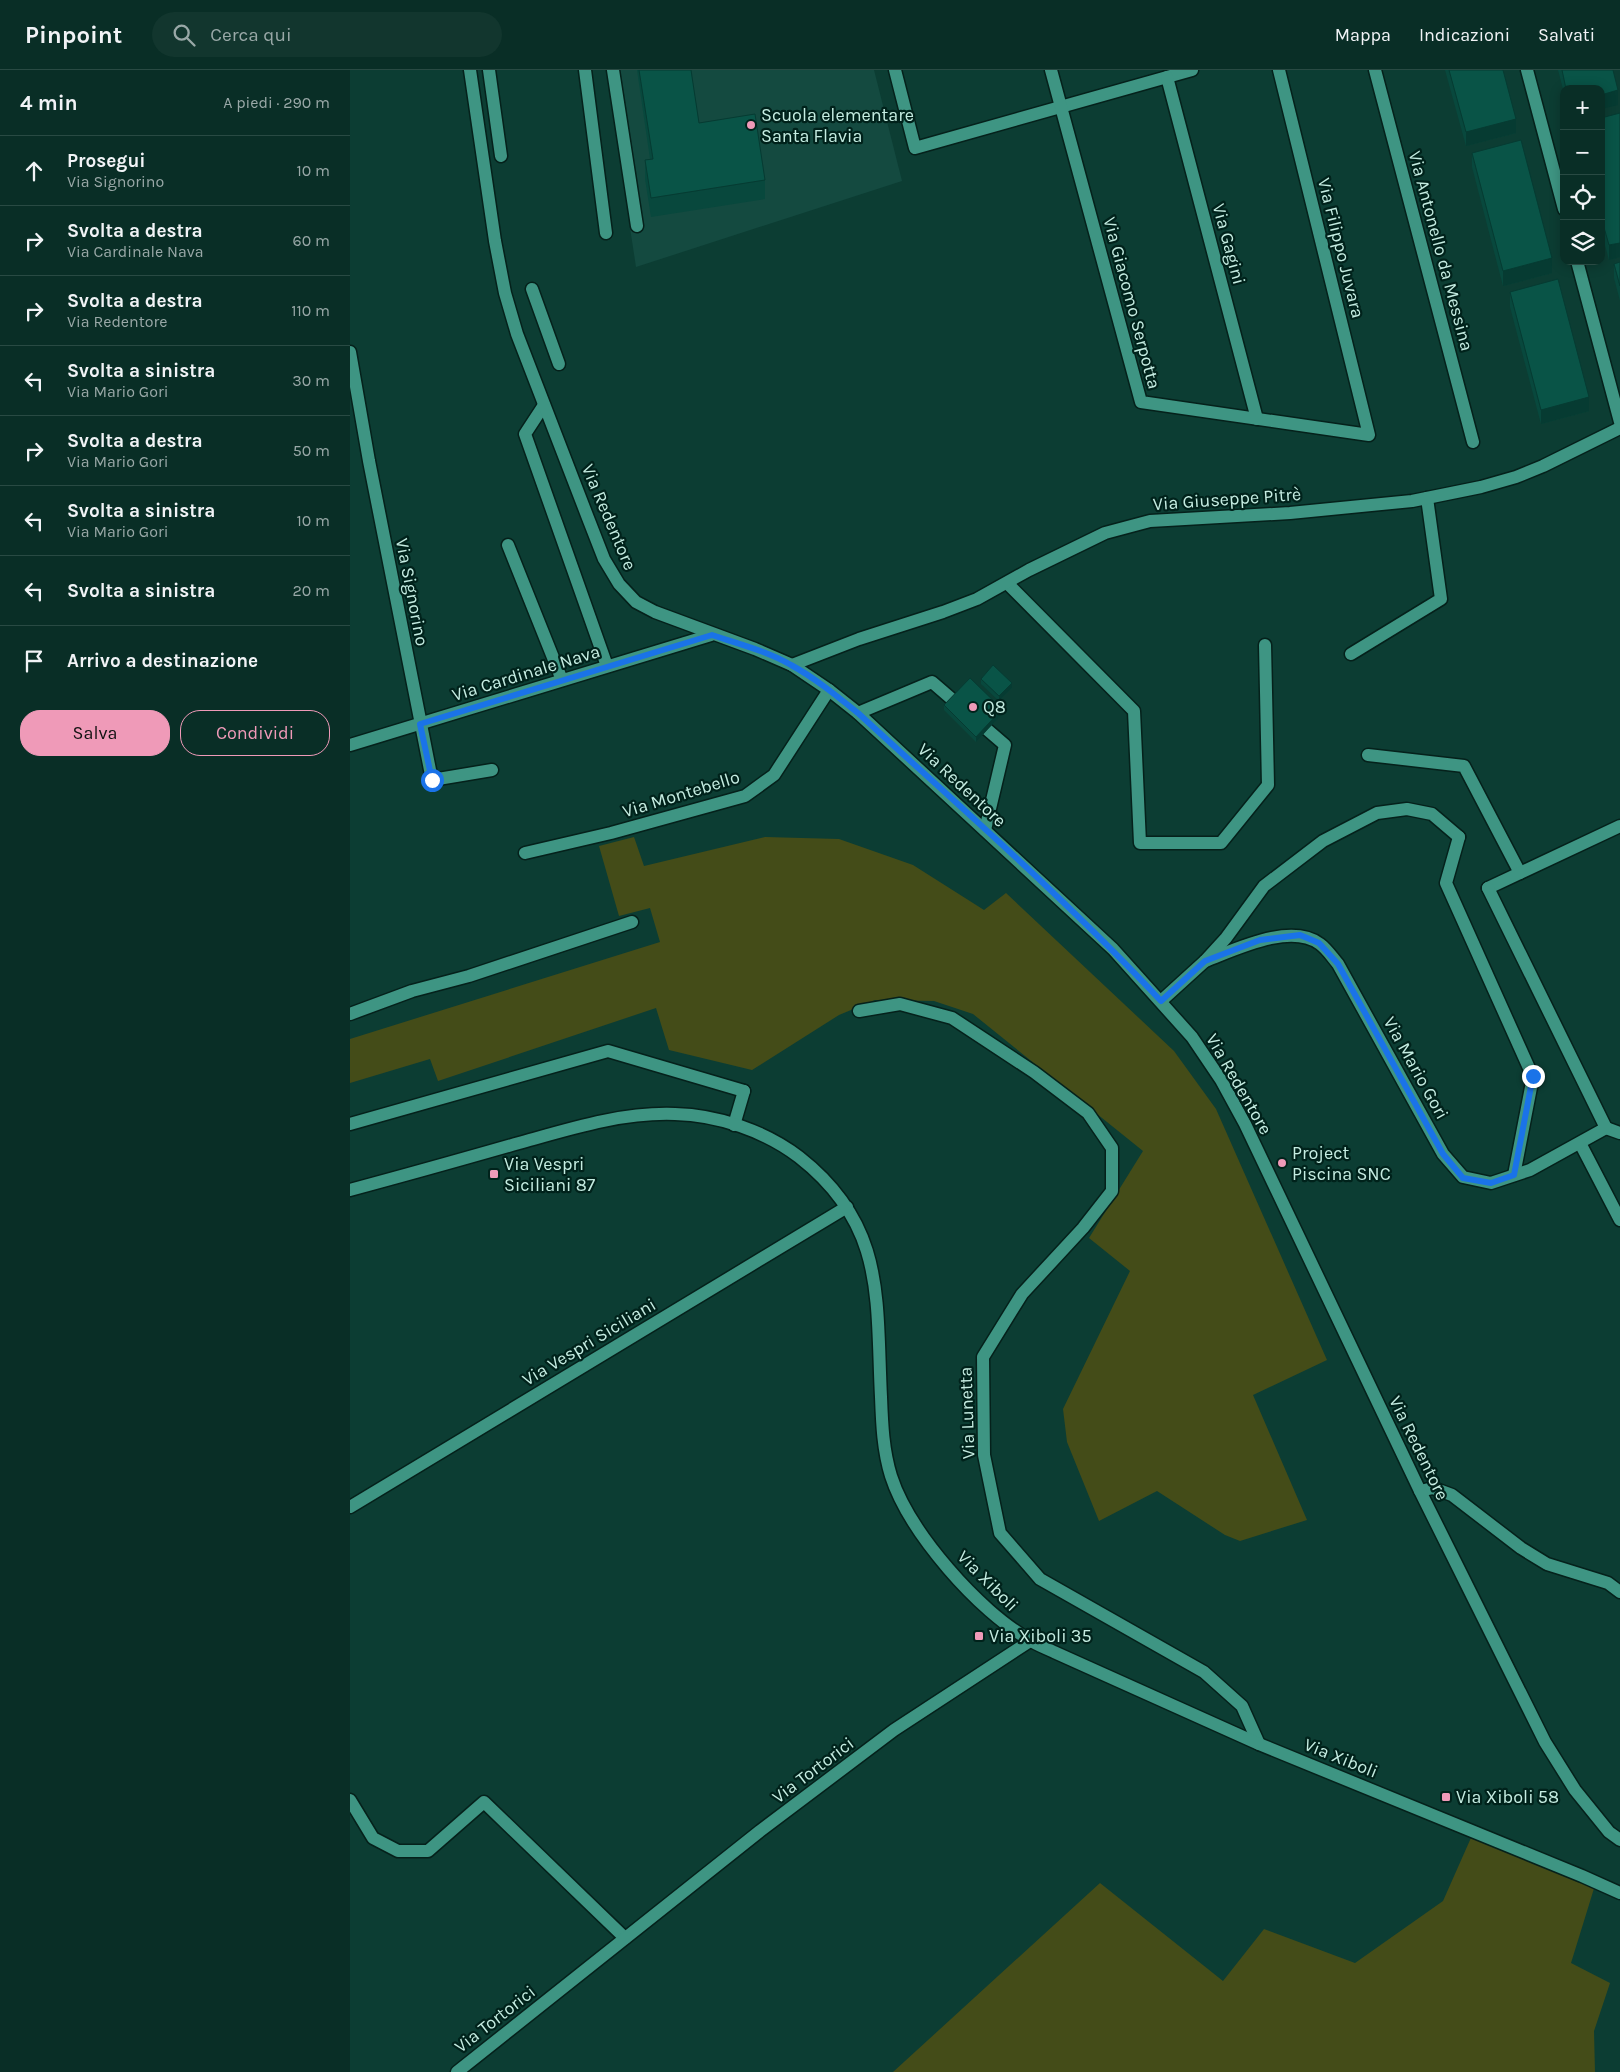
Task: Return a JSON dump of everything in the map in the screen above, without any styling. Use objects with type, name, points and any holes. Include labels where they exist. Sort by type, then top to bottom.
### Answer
[{"type":"street","name":"Via Redentore","points":[[470,70],[495,241],[505,293],[517,334],[544,405],[604,559],[618,584],[636,602],[655,612],[712,635],[755,649],[792,665],[830,690],[858,713],[1112,949],[1192,1037],[1221,1080],[1245,1124],[1420,1491],[1545,1742],[1575,1790],[1609,1832],[1620,1840]]},
{"type":"street","points":[[489,70],[500,156]]},
{"type":"street","points":[[585,70],[606,232]]},
{"type":"street","points":[[613,70],[637,226]]},
{"type":"street","points":[[895,70],[915,148],[1192,70]]},
{"type":"street","points":[[1051,70],[1060,106]]},
{"type":"street","name":"Via Filippo Juvara","points":[[1279,70],[1369,434]]},
{"type":"street","name":"Via Antonello da Messina","points":[[1375,70],[1473,442]]},
{"type":"street","points":[[1527,70],[1560,195]]},
{"type":"street","name":"Via Gagini","points":[[1166,77],[1257,419]]},
{"type":"street","name":"Via Giacomo Serpotta","points":[[1060,106],[1141,402],[1369,434]]},
{"type":"street","points":[[1579,265],[1620,422]]},
{"type":"street","points":[[532,289],[559,364]]},
{"type":"street","name":"Via Signorino","points":[[350,352],[369,461],[432,780],[492,770]]},
{"type":"street","points":[[544,405],[525,434],[608,666]]},
{"type":"street","name":"Via Giuseppe Pitrè","points":[[792,665],[859,639],[977,599],[1029,570],[1105,534],[1150,521],[1290,513],[1412,501],[1481,487],[1516,477],[1543,466],[1620,428]]},
{"type":"street","points":[[1352,654],[1441,599],[1427,498]]},
{"type":"street","points":[[508,544],[562,680]]},
{"type":"street","points":[[1007,583],[1134,711],[1140,843],[1222,843],[1268,784],[1265,645]]},
{"type":"street","name":"Via Cardinale Nava","points":[[350,746],[712,635]]},
{"type":"street","points":[[858,713],[932,682],[1005,745],[985,830]]},
{"type":"street","name":"Via Montebello","points":[[525,853],[611,833],[745,796],[774,775],[830,690]]},
{"type":"street","points":[[1368,755],[1464,766],[1520,873]]},
{"type":"street","name":"Via Mario Gori","points":[[1161,1001],[1205,961],[1226,938],[1264,886],[1323,842],[1376,814],[1407,809],[1432,814],[1459,837],[1446,884],[1533,1076],[1514,1175]]},
{"type":"street","points":[[1620,826],[1488,888],[1606,1128],[1620,1133]]},
{"type":"street","points":[[350,1014],[412,991],[468,976],[632,922]]},
{"type":"street","name":"Via Mario Gori","points":[[1205,961],[1260,940],[1300,935],[1319,943],[1338,964],[1443,1154],[1463,1178],[1491,1183],[1530,1170],[1606,1128]]},
{"type":"street","name":"Via Lunetta","points":[[858,1011],[900,1004],[952,1018],[1034,1072],[1088,1113],[1112,1148],[1112,1191],[1083,1228],[1022,1294],[983,1357],[984,1455],[1000,1533],[1040,1579],[1204,1672],[1242,1706],[1259,1744]]},
{"type":"street","points":[[350,1124],[608,1051],[744,1091],[734,1125],[706,1117],[674,1114],[624,1118],[586,1124],[350,1190]]},
{"type":"street","name":"Via Xiboli","points":[[734,1125],[791,1151],[835,1190],[856,1221],[869,1252],[876,1284],[883,1442],[892,1478],[909,1513],[948,1567],[986,1607],[1030,1640],[1259,1744],[1620,1893]]},
{"type":"street","points":[[1580,1143],[1620,1220]]},
{"type":"street","name":"Via Vespri Siciliani","points":[[350,1507],[847,1207]]},
{"type":"street","points":[[1420,1491],[1433,1488],[1452,1495],[1521,1548],[1547,1564],[1608,1583],[1620,1592]]},
{"type":"street","name":"Via Tortorici","points":[[457,2072],[760,1831],[894,1730],[1030,1640]]},
{"type":"street","points":[[350,1800],[373,1838],[398,1851],[428,1851],[484,1802],[626,1938]]},
{"type":"shaded area","name":"Scuola elementare Santa Flavia","points":[[606,70],[874,70],[902,181],[636,267]]},
{"type":"green space","points":[[634,837],[644,866],[765,837],[839,839],[913,865],[984,910],[1006,893],[1174,1051],[1216,1109],[1327,1360],[1253,1395],[1307,1520],[1240,1541],[1225,1535],[1157,1491],[1099,1521],[1067,1442],[1063,1409],[1130,1271],[1089,1238],[1143,1151],[973,1014],[934,1001],[875,1000],[839,1015],[752,1070],[669,1050],[656,1008],[438,1081],[430,1059],[350,1083],[350,1039],[660,942],[650,908],[619,916],[599,846]]},
{"type":"green space","points":[[1474,1831],[1596,1882],[1571,1963],[1610,1983],[1594,2031],[1595,2072],[893,2072],[1100,1883],[1223,1981],[1264,1929],[1355,1963],[1443,1901]]},
{"type":"building","points":[[639,70],[691,70],[699,123],[755,114],[765,180],[651,198],[645,160],[653,159]]},
{"type":"building","points":[[1449,70],[1503,70],[1516,119],[1466,132]]},
{"type":"building","points":[[1562,70],[1613,70],[1618,90],[1605,94],[1605,85],[1565,85]]},
{"type":"building","points":[[1620,113],[1620,243],[1609,245],[1605,231],[1605,117]]},
{"type":"building","points":[[1521,140],[1552,258],[1503,271],[1472,153]]},
{"type":"building","points":[[1620,262],[1620,286],[1614,264]]},
{"type":"building","points":[[1558,279],[1589,397],[1541,410],[1510,292]]},
{"type":"building","points":[[993,665],[1012,683],[999,696],[981,679]]},
{"type":"building","points":[[970,678],[1002,709],[976,737],[944,705]]},
{"type":"place","name":"Scuola elementare Santa Flavia","points":[[751,125]]},
{"type":"place","name":"Q8","points":[[973,707]]},
{"type":"place","name":"Project Piscina SNC","points":[[1282,1163]]},
{"type":"place","name":"Via Vespri Siciliani 87","points":[[494,1174]]},
{"type":"place","name":"Via Xiboli 35","points":[[979,1636]]},
{"type":"place","name":"Via Xiboli 58","points":[[1446,1797]]},
{"type":"route","points":[[432,780],[420,724],[712,635],[755,649],[792,665],[830,690],[858,713],[1070,908],[1161,1001],[1205,961],[1260,940],[1300,935],[1319,943],[1338,964],[1443,1154],[1463,1178],[1491,1183],[1514,1175],[1533,1076]]}]
